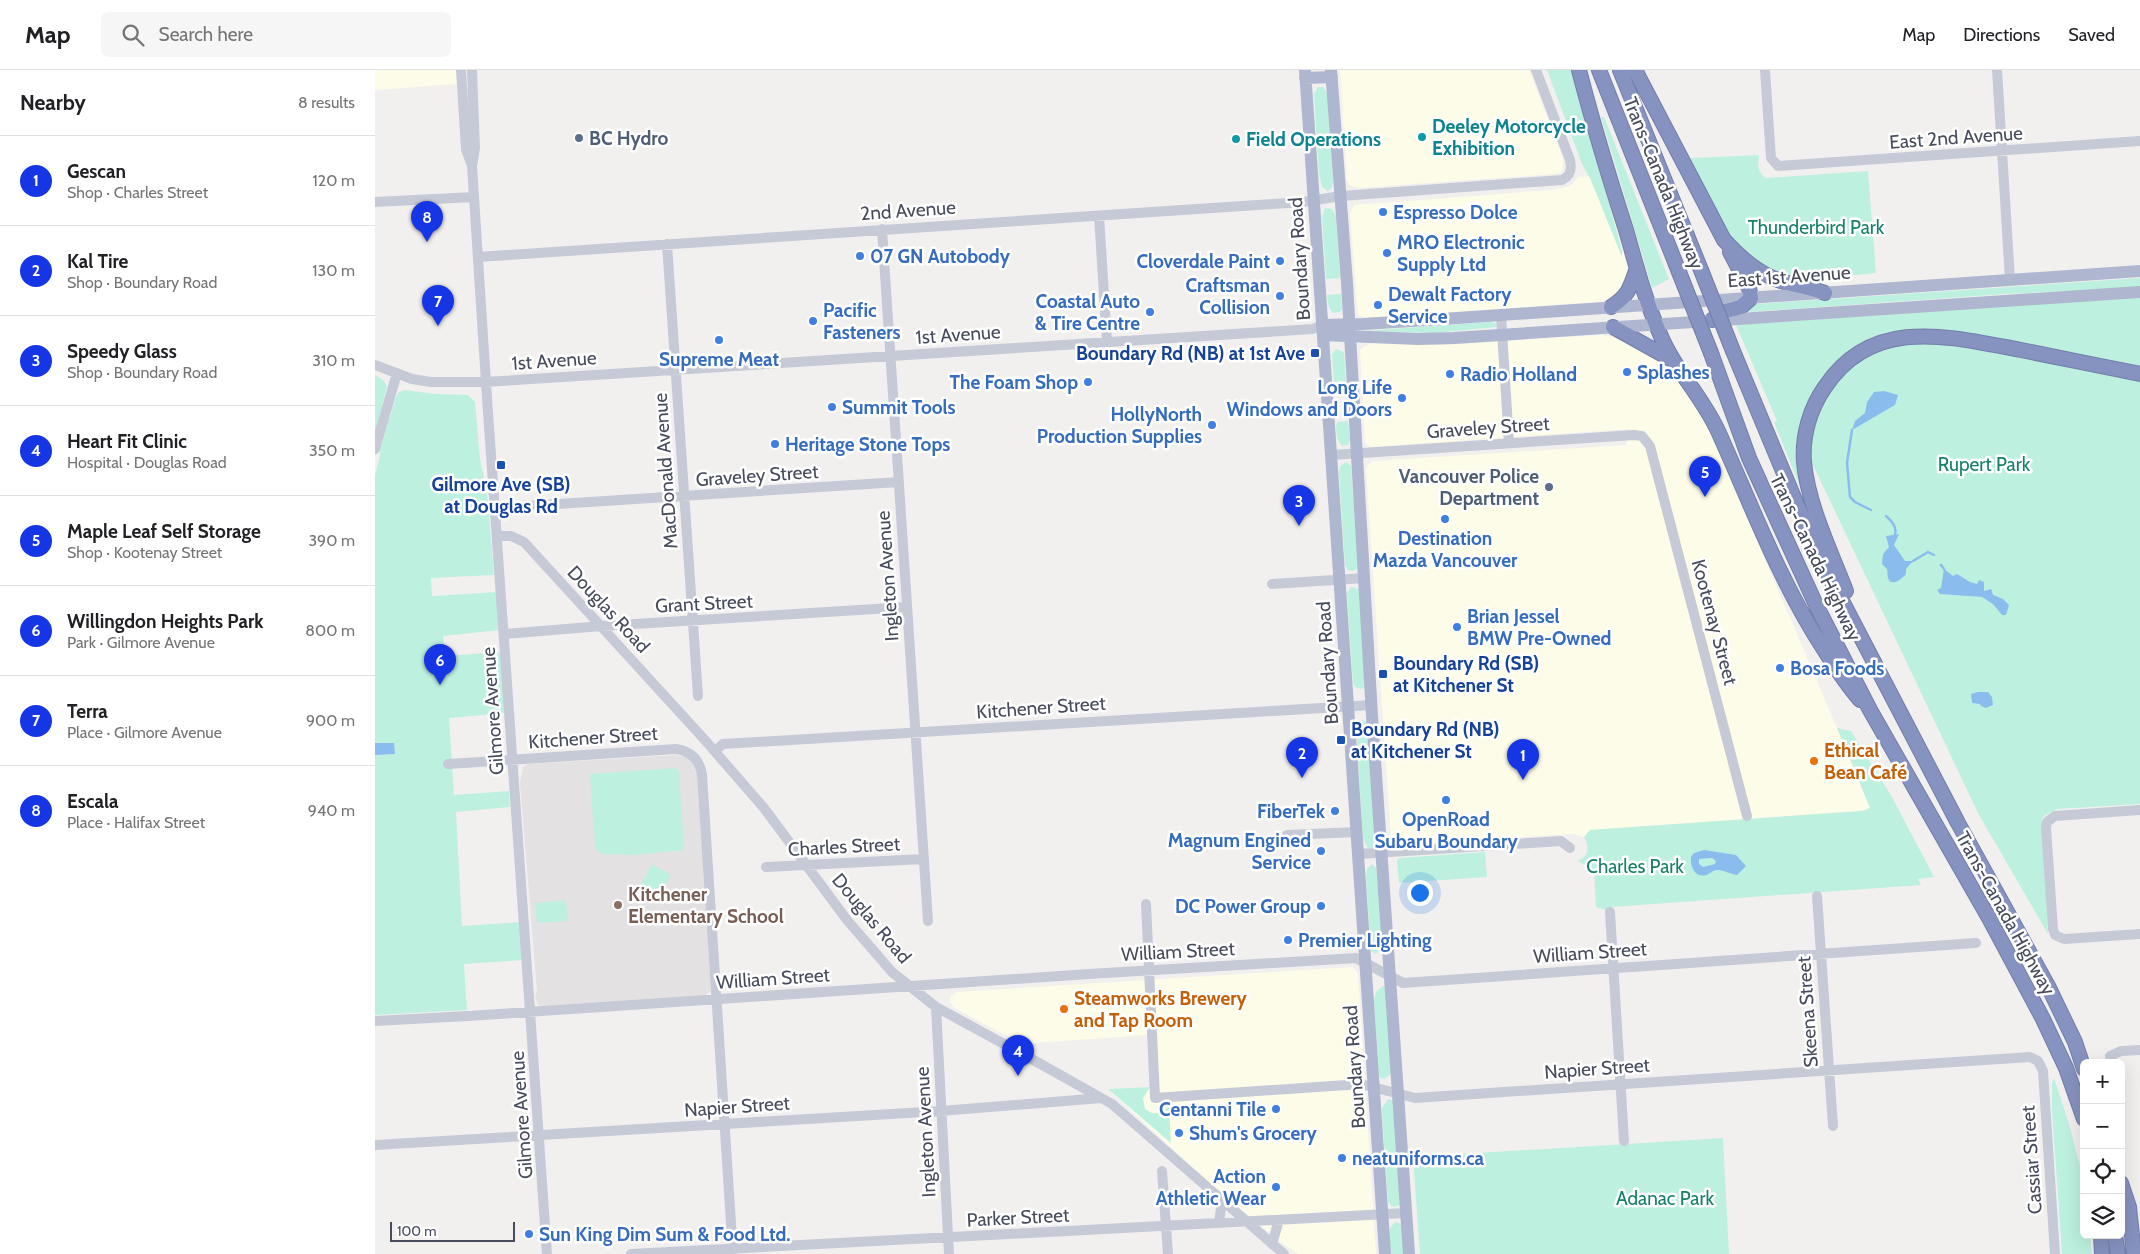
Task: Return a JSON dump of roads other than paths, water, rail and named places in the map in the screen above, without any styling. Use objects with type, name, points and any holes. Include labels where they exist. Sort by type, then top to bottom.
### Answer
[{"type":"highway","points":[[1579,70],[1591,117],[1656,324],[1674,361],[1702,399],[1775,561],[1810,627],[1847,686],[1870,710]]},
{"type":"highway","name":"Trans-Canada Highway","points":[[1599,70],[1711,353],[1749,458],[1805,581],[1870,710],[1989,918],[2043,1019],[2066,1068],[2080,1109]]},
{"type":"highway","name":"Trans-Canada Highway","points":[[1620,70],[1817,553],[1971,848],[2048,986],[2075,1042],[2081,1059]]},
{"type":"highway","points":[[1635,70],[1749,288],[1751,298],[1741,306],[1726,311],[1712,320]]},
{"type":"highway","points":[[1724,240],[1741,258],[1759,271],[1785,282],[1805,285],[1825,293]]},
{"type":"highway","points":[[1611,307],[1627,294],[1631,288],[1637,267]]},
{"type":"highway","points":[[1613,327],[1674,361]]},
{"type":"highway","points":[[1876,664],[1820,522],[1810,493],[1804,462],[1807,429],[1811,412],[1819,395],[1836,373],[1852,358],[1869,347],[1897,338],[1918,335],[1960,338],[2140,374]]},
{"type":"highway","points":[[2125,1194],[2140,1232]]},
{"type":"highway","points":[[2129,1207],[2134,1254]]},
{"type":"highway","points":[[2101,1239],[2102,1254]]},
{"type":"highway","points":[[2116,1239],[2118,1254]]},
{"type":"main road","points":[[1305,74],[1331,73],[1350,330],[1372,705],[1409,1254]]},
{"type":"main road","name":"Boundary Road","points":[[1305,74],[1314,201],[1319,330],[1331,455],[1349,706],[1385,1254]]},
{"type":"main road","name":"East 1st Avenue","points":[[1319,330],[1350,330],[1501,315],[2140,271]]},
{"type":"main road","name":"East 1st Avenue","points":[[1350,330],[1418,339],[1502,335],[2140,292]]},
{"type":"street","name":"Gilmore Avenue","points":[[461,70],[466,149],[472,166]]},
{"type":"street","name":"Gilmore Avenue","points":[[472,70],[475,148],[472,166],[485,382],[547,1254]]},
{"type":"street","points":[[1341,196],[1556,182],[1566,178],[1571,171],[1569,155],[1536,70]]},
{"type":"street","name":"East 2nd Avenue","points":[[1765,70],[1771,158],[1775,164],[1782,167],[2140,142]]},
{"type":"street","points":[[1997,70],[2010,280]]},
{"type":"street","name":"2nd Avenue","points":[[478,257],[1314,201],[1341,196]]},
{"type":"street","points":[[375,202],[474,197]]},
{"type":"street","points":[[1099,216],[1107,342]]},
{"type":"street","name":"Ingleton Avenue","points":[[882,229],[928,921]]},
{"type":"street","name":"MacDonald Avenue","points":[[667,244],[674,370],[698,696]]},
{"type":"street","points":[[1501,315],[1509,443]]},
{"type":"street","name":"1st Avenue","points":[[485,382],[1319,330]]},
{"type":"street","points":[[375,365],[431,382],[485,382]]},
{"type":"street","points":[[375,449],[397,373]]},
{"type":"street","name":"Graveley Street","points":[[1331,455],[1634,435],[1645,438]]},
{"type":"street","name":"Kootenay Street","points":[[1645,438],[1650,446],[1747,816]]},
{"type":"street","name":"Graveley Street","points":[[527,506],[899,482]]},
{"type":"street","name":"Douglas Road","points":[[497,536],[511,536],[523,542],[602,626],[764,808],[847,920],[892,972],[936,1007],[1102,1098],[1137,1125],[1245,1222],[1284,1254]]},
{"type":"street","points":[[1272,584],[1365,578]]},
{"type":"street","name":"Grant Street","points":[[504,634],[907,607]]},
{"type":"street","name":"Kitchener Street","points":[[715,752],[723,744],[1372,705]]},
{"type":"street","name":"Kitchener Street","points":[[449,764],[676,750],[685,751],[693,755],[700,768],[717,999]]},
{"type":"street","points":[[2140,810],[2055,816],[2047,822],[2053,929],[2056,936],[2064,939],[2140,934]]},
{"type":"street","points":[[1287,835],[1357,832]]},
{"type":"street","points":[[1359,854],[1561,841],[1570,848]]},
{"type":"street","name":"Charles Street","points":[[766,867],[924,859]]},
{"type":"street","name":"Skeena Street","points":[[1817,896],[1833,1126]]},
{"type":"street","points":[[1146,904],[1149,970]]},
{"type":"street","points":[[1610,912],[1624,1141]]},
{"type":"street","name":"William Street","points":[[375,1020],[531,1012],[1149,970],[1356,958],[1403,983],[1976,943]]},
{"type":"street","name":"Napier Street","points":[[1149,970],[1155,1098],[1361,1084],[1415,1098],[2025,1056],[2034,1058],[2040,1065]]},
{"type":"street","points":[[717,999],[733,1251]]},
{"type":"street","name":"Ingleton Avenue","points":[[936,1007],[949,1254]]},
{"type":"street","points":[[2110,1056],[2121,1051],[2140,1050]]},
{"type":"street","name":"Cassiar Street","points":[[2040,1065],[2043,1071],[2055,1254]]},
{"type":"street","name":"Napier Street","points":[[375,1145],[941,1111],[1102,1098]]},
{"type":"street","points":[[1162,1172],[1168,1254]]},
{"type":"street","points":[[1219,1223],[1222,1200]]},
{"type":"street","name":"Parker Street","points":[[631,1254],[733,1251],[1406,1213]]},
{"type":"street","points":[[1272,1244],[1279,1220]]},
{"type":"water","points":[[1884,391],[1898,395],[1895,405],[1852,430],[1855,421],[1865,413],[1867,402],[1874,392]]},
{"type":"water","points":[[1899,534],[1894,545],[1905,561],[1913,561],[1906,569],[1904,576],[1892,582],[1888,578],[1887,569],[1882,564],[1883,554],[1889,547],[1886,536]]},
{"type":"water","points":[[1944,569],[1953,576],[1957,574],[1970,582],[1977,584],[1979,580],[1984,582],[1984,591],[1991,589],[1993,595],[2003,599],[2009,605],[2006,615],[2002,615],[1993,604],[1982,597],[1940,594],[1937,590],[1941,588]]},
{"type":"water","points":[[1988,692],[1992,697],[1993,705],[1986,708],[1980,704],[1972,703],[1971,694]]},
{"type":"water","points":[[375,743],[394,743],[395,754],[375,755]]},
{"type":"water","points":[[1704,850],[1736,855],[1746,866],[1737,875],[1717,870],[1706,875],[1699,875],[1694,871],[1691,864],[1691,857],[1694,853]],"holes":[[[1712,858],[1716,861],[1715,864],[1703,867],[1699,864],[1699,859]]]},
{"type":"waterway","points":[[1852,430],[1847,463],[1850,497],[1855,502],[1871,510]]},
{"type":"waterway","points":[[1886,516],[1893,524],[1895,534]]},
{"type":"waterway","points":[[1913,561],[1928,552],[1934,555]]},
{"type":"waterway","points":[[1941,565],[1944,569]]},
{"type":"place","name":"Deeley Motorcycle Exhibition","points":[[1422,137]]},
{"type":"place","name":"BC Hydro","points":[[579,138]]},
{"type":"place","name":"Field Operations","points":[[1236,139]]},
{"type":"place","name":"Espresso Dolce","points":[[1383,212]]},
{"type":"place","name":"Escala","points":[[427,242]]},
{"type":"place","name":"MRO Electronic Supply Ltd","points":[[1387,253]]},
{"type":"place","name":"07 GN Autobody","points":[[860,256]]},
{"type":"place","name":"Cloverdale Paint","points":[[1280,261]]},
{"type":"place","name":"Craftsman Collision","points":[[1280,296]]},
{"type":"place","name":"Dewalt Factory Service","points":[[1378,305]]},
{"type":"place","name":"Coastal Auto & Tire Centre","points":[[1150,312]]},
{"type":"place","name":"Pacific Fasteners","points":[[813,321]]},
{"type":"place","name":"Terra","points":[[438,326]]},
{"type":"place","name":"Supreme Meat","points":[[719,340]]},
{"type":"place","name":"Boundary Rd (NB) at 1st Ave","points":[[1315,353]]},
{"type":"place","name":"Splashes","points":[[1627,372]]},
{"type":"place","name":"Radio Holland","points":[[1450,374]]},
{"type":"place","name":"The Foam Shop","points":[[1088,382]]},
{"type":"place","name":"Long Life Windows and Doors","points":[[1402,398]]},
{"type":"place","name":"Summit Tools","points":[[832,407]]},
{"type":"place","name":"HollyNorth Production Supplies","points":[[1212,425]]},
{"type":"place","name":"Heritage Stone Tops","points":[[775,444]]},
{"type":"place","name":"Gilmore Ave (SB) at Douglas Rd","points":[[501,465]]},
{"type":"place","name":"Vancouver Police Department","points":[[1549,487]]},
{"type":"place","name":"Maple Leaf Self Storage","points":[[1705,497]]},
{"type":"place","name":"Destination Mazda Vancouver","points":[[1445,519]]},
{"type":"place","name":"Speedy Glass","points":[[1299,526]]},
{"type":"place","name":"Brian Jessel BMW Pre-Owned","points":[[1457,627]]},
{"type":"place","name":"Bosa Foods","points":[[1780,668]]},
{"type":"place","name":"Boundary Rd (SB) at Kitchener St","points":[[1383,674]]},
{"type":"place","name":"Willingdon Heights Park","points":[[440,685]]},
{"type":"place","name":"Boundary Rd (NB) at Kitchener St","points":[[1341,740]]},
{"type":"place","name":"Ethical Bean Café","points":[[1814,761]]},
{"type":"place","name":"Kal Tire","points":[[1302,778]]},
{"type":"place","name":"Gescan","points":[[1523,780]]},
{"type":"place","name":"OpenRoad Subaru Boundary","points":[[1446,800]]},
{"type":"place","name":"FiberTek","points":[[1335,811]]},
{"type":"place","name":"Magnum Engined Service","points":[[1321,851]]},
{"type":"place","name":"Kitchener Elementary School","points":[[618,905]]},
{"type":"place","name":"DC Power Group","points":[[1321,906]]},
{"type":"place","name":"Premier Lighting","points":[[1288,940]]},
{"type":"place","name":"Steamworks Brewery and Tap Room","points":[[1064,1009]]},
{"type":"place","name":"Heart Fit Clinic","points":[[1018,1076]]},
{"type":"place","name":"Centanni Tile","points":[[1276,1109]]},
{"type":"place","name":"Shum's Grocery","points":[[1179,1133]]},
{"type":"place","name":"neatuniforms.ca","points":[[1342,1158]]},
{"type":"place","name":"Action Athletic Wear","points":[[1276,1187]]},
{"type":"place","name":"Sun King Dim Sum & Food Ltd.","points":[[529,1234]]},
{"type":"park label","name":"Thunderbird Park","points":[[1816,227]]},
{"type":"park label","name":"Rupert Park","points":[[1984,464]]},
{"type":"park label","name":"Charles Park","points":[[1635,866]]},
{"type":"park label","name":"Adanac Park","points":[[1665,1198]]}]
